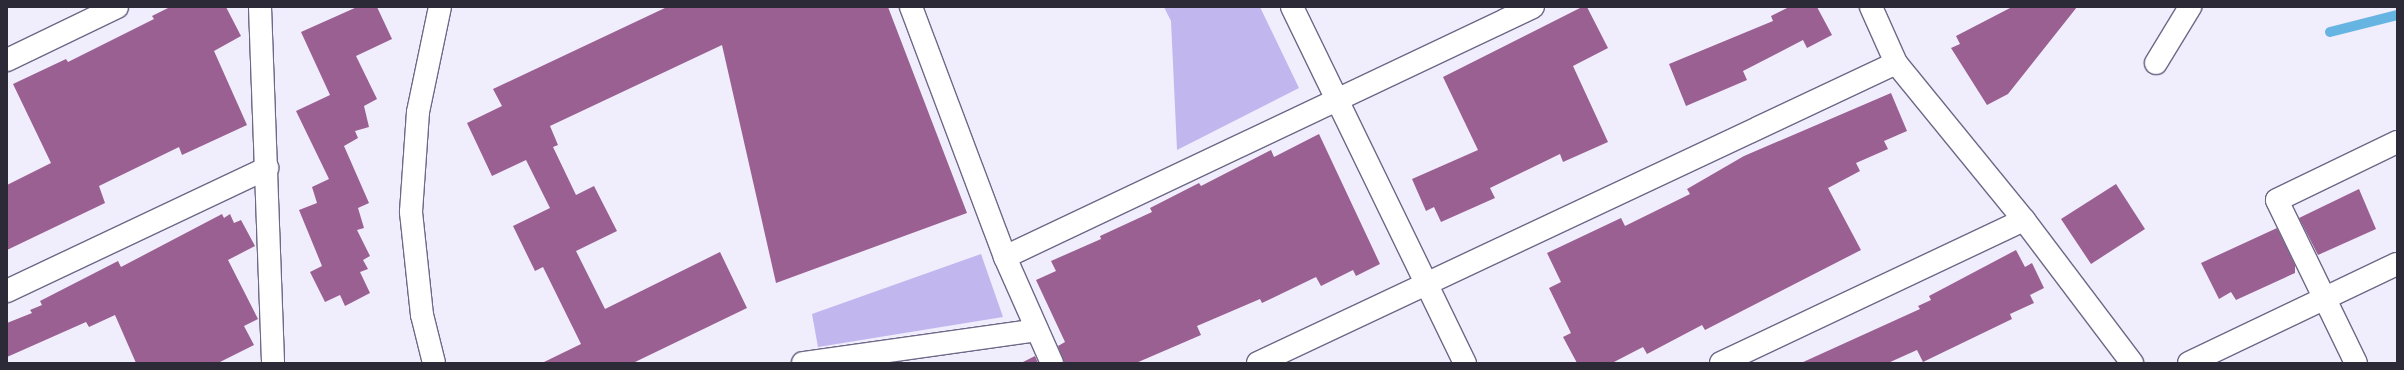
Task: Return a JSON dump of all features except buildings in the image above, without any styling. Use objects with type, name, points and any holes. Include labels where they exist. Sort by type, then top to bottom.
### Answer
[{"type":"street","points":[[7,60],[117,7]]},
{"type":"street","points":[[260,7],[273,363]]},
{"type":"street","points":[[434,363],[422,315],[412,212],[418,112],[440,7]]},
{"type":"street","points":[[911,7],[1005,257],[1052,363]]},
{"type":"street","points":[[1292,7],[1465,363]]},
{"type":"street","points":[[1005,257],[1533,7]]},
{"type":"street","points":[[1871,7],[1896,63],[2024,220],[2132,363]]},
{"type":"street","points":[[2156,63],[2190,7]]},
{"type":"street","points":[[1258,363],[1896,63]]},
{"type":"street","points":[[2356,363],[2277,200],[2397,142]]},
{"type":"street","points":[[7,291],[267,168]]},
{"type":"street","points":[[1721,363],[2024,220]]},
{"type":"street","points":[[2189,363],[2397,264]]},
{"type":"street","points":[[803,363],[1037,330]]},
{"type":"shaded area","points":[[1164,7],[1260,7],[1299,88],[1177,150],[1171,21]]},
{"type":"shaded area","points":[[981,254],[1003,317],[818,347],[812,314]]},
{"type":"waterway","points":[[2330,32],[2397,15]]}]
